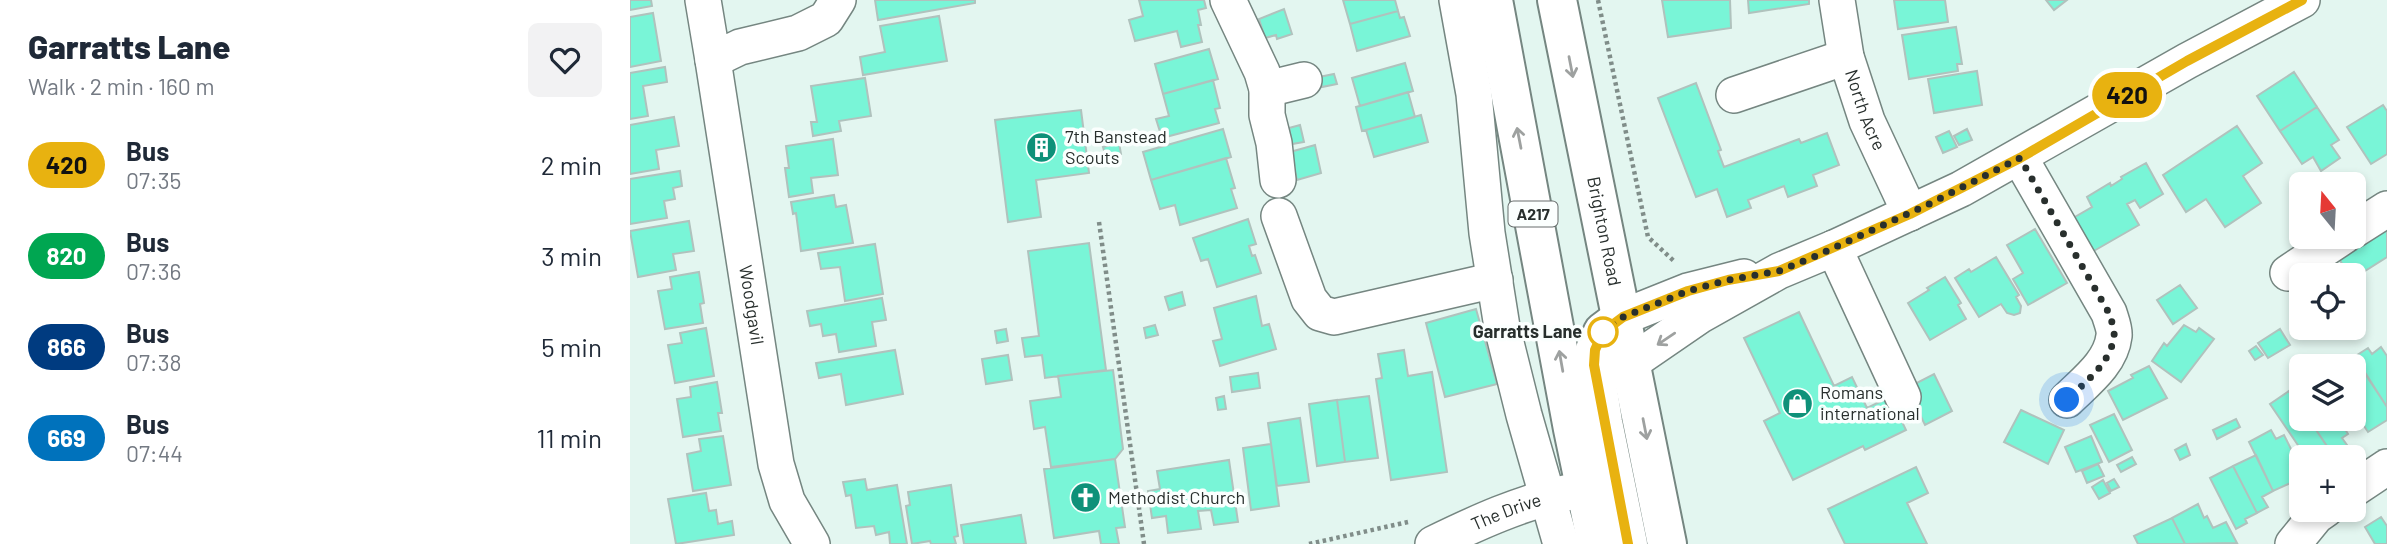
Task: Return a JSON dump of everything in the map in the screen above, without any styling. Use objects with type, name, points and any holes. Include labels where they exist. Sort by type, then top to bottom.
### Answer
[{"type":"highway","name":"A217","points":[[1493,0],[1597,544]]},
{"type":"highway","name":"Brighton Road","points":[[1557,0],[1667,544]]},
{"type":"highway","points":[[1623,317],[1603,332],[1595,350],[1594,365],[1628,544]]},
{"type":"street","name":"Woodgavil","points":[[703,0],[776,464],[786,501],[812,544]]},
{"type":"street","points":[[713,60],[740,47],[797,33],[826,19],[838,0]]},
{"type":"street","points":[[1457,0],[1474,93],[1487,233],[1508,352],[1561,544]]},
{"type":"street","name":"North Acre","points":[[1837,0],[1846,57],[1867,121],[1910,214]]},
{"type":"street","points":[[1632,362],[1699,316],[1779,271],[1910,214],[2020,158],[2187,61],[2302,0]]},
{"type":"street","points":[[1230,5],[1254,53],[1266,89],[1267,115],[1274,143],[1278,180]]},
{"type":"street","points":[[1734,95],[1846,57]]},
{"type":"street","points":[[1266,89],[1304,80]]},
{"type":"street","points":[[2020,158],[2109,313],[2115,333],[2110,350],[2100,367],[2067,400]]},
{"type":"street","points":[[2366,222],[2387,209]]},
{"type":"street","points":[[1279,216],[1309,299],[1320,313],[1334,317],[1495,280]]},
{"type":"street","points":[[1834,248],[1903,397]]},
{"type":"street","points":[[2288,273],[2324,249]]},
{"type":"street","points":[[1623,317],[1688,291],[1728,280],[1779,271]]},
{"type":"street","points":[[2366,480],[2387,467]]},
{"type":"street","name":"The Drive","points":[[1424,532],[1474,524],[1547,496],[1585,488]]},
{"type":"street","points":[[2293,544],[2311,522]]},
{"type":"path","points":[[1598,0],[1648,237],[1674,260]]},
{"type":"path","points":[[1099,222],[1144,544]]},
{"type":"path","points":[[1309,544],[1424,532]]},
{"type":"building","points":[[630,0],[651,0],[652,6],[630,10]]},
{"type":"building","points":[[875,0],[975,0],[975,3],[878,20]]},
{"type":"building","points":[[1139,0],[1204,0],[1206,8],[1198,10],[1202,42],[1181,47],[1177,31],[1135,41],[1129,20],[1143,16]]},
{"type":"building","points":[[1343,0],[1395,0],[1398,11],[1350,24]]},
{"type":"building","points":[[1662,0],[1730,0],[1731,28],[1668,37]]},
{"type":"building","points":[[1748,0],[1809,0],[1809,4],[1749,13]]},
{"type":"building","points":[[1894,0],[1945,0],[1948,22],[1898,29]]},
{"type":"building","points":[[2046,0],[2067,0],[2054,10]]},
{"type":"building","points":[[1284,9],[1292,34],[1277,39],[1276,35],[1265,38],[1259,19]]},
{"type":"building","points":[[1398,11],[1400,18],[1404,17],[1410,36],[1357,51],[1350,24]]},
{"type":"building","points":[[653,13],[661,61],[630,67],[630,17]]},
{"type":"building","points":[[939,16],[947,61],[863,75],[860,57],[885,52],[880,26]]},
{"type":"building","points":[[1956,27],[1962,64],[1957,64],[1958,71],[1909,79],[1902,35]]},
{"type":"building","points":[[1209,49],[1218,79],[1163,94],[1155,64]]},
{"type":"building","points":[[1405,63],[1413,91],[1360,106],[1352,78]]},
{"type":"building","points":[[665,67],[667,82],[643,86],[648,116],[630,119],[630,73]]},
{"type":"building","points":[[1977,71],[1982,105],[1934,113],[1928,79]]},
{"type":"building","points":[[2294,72],[2317,107],[2280,131],[2257,96]]},
{"type":"building","points":[[1334,74],[1337,84],[1322,87],[1319,77]]},
{"type":"building","points":[[865,78],[871,116],[839,121],[841,131],[813,136],[811,122],[817,122],[811,86]]},
{"type":"building","points":[[1213,80],[1220,108],[1215,109],[1219,123],[1162,138],[1156,119],[1169,116],[1163,94]]},
{"type":"building","points":[[1696,83],[1721,150],[1718,151],[1724,167],[1799,139],[1801,143],[1827,133],[1839,165],[1813,175],[1817,186],[1788,197],[1784,186],[1748,200],[1751,208],[1727,217],[1717,189],[1696,197],[1658,98]]},
{"type":"building","points":[[1408,92],[1415,117],[1362,131],[1356,107]]},
{"type":"building","points":[[2383,105],[2387,111],[2387,154],[2371,164],[2347,127]]},
{"type":"building","points":[[2317,107],[2339,140],[2331,145],[2340,158],[2321,171],[2313,157],[2302,164],[2280,131]]},
{"type":"building","name":"7th Banstead Scouts","points":[[1081,110],[1089,173],[1036,180],[1041,217],[1008,222],[995,120]]},
{"type":"building","points":[[1421,115],[1428,142],[1374,157],[1366,130]]},
{"type":"building","points":[[674,117],[679,146],[656,150],[659,169],[630,174],[630,125]]},
{"type":"building","points":[[1300,125],[1304,142],[1292,144],[1289,128]]},
{"type":"building","points":[[2237,126],[2262,163],[2243,176],[2261,203],[2225,227],[2206,199],[2186,212],[2163,175]]},
{"type":"building","points":[[1223,129],[1231,157],[1151,180],[1143,152]]},
{"type":"building","points":[[1967,129],[1972,140],[1959,145],[1954,136]]},
{"type":"building","points":[[1949,131],[1957,147],[1943,153],[1936,137]]},
{"type":"building","points":[[833,139],[838,175],[811,178],[813,193],[789,197],[785,168],[789,168],[786,146]]},
{"type":"building","points":[[1119,143],[1121,154],[1106,158],[1103,147]]},
{"type":"building","points":[[1315,145],[1321,173],[1297,180],[1290,152]]},
{"type":"building","points":[[1226,158],[1235,188],[1231,189],[1237,208],[1180,225],[1175,205],[1160,209],[1151,180]]},
{"type":"building","points":[[2146,163],[2163,194],[2140,208],[2135,200],[2127,204],[2139,225],[2092,252],[2073,218],[2092,207],[2087,197],[2110,183],[2111,186]]},
{"type":"building","points":[[680,171],[682,186],[673,188],[675,199],[664,201],[667,218],[630,224],[630,179]]},
{"type":"building","points":[[834,195],[836,207],[846,205],[853,243],[801,251],[796,213],[793,214],[791,202]]},
{"type":"building","points":[[2387,215],[2387,257],[2366,270],[2366,263],[2342,263],[2333,249],[2366,249],[2366,228]]},
{"type":"building","points":[[1248,219],[1256,244],[1249,246],[1261,273],[1217,287],[1208,259],[1201,261],[1193,238]]},
{"type":"building","points":[[689,221],[694,251],[673,254],[676,270],[638,277],[630,231]]},
{"type":"building","points":[[2035,229],[2067,283],[2028,305],[2013,279],[2023,273],[2007,245]]},
{"type":"building","points":[[1089,243],[1106,370],[1045,378],[1042,355],[1025,357],[1022,338],[1039,336],[1028,251]]},
{"type":"building","points":[[875,244],[883,294],[845,301],[840,267],[821,269],[818,253]]},
{"type":"building","points":[[1996,257],[2019,295],[2016,297],[2021,306],[2020,313],[2007,313],[2001,304],[1979,317],[1955,278]]},
{"type":"building","points":[[699,272],[704,303],[700,304],[703,323],[665,329],[658,291],[672,289],[670,277]]},
{"type":"building","points":[[1945,277],[1961,303],[1958,305],[1966,319],[1930,340],[1908,303]]},
{"type":"building","points":[[2180,285],[2197,308],[2173,324],[2157,300]]},
{"type":"building","points":[[1182,292],[1185,305],[1169,310],[1165,297]]},
{"type":"building","points":[[1256,296],[1262,326],[1269,324],[1276,349],[1220,366],[1213,341],[1222,339],[1214,308]]},
{"type":"building","points":[[882,298],[886,320],[872,322],[876,346],[839,352],[836,334],[823,336],[821,324],[810,326],[807,311]]},
{"type":"building","points":[[1476,309],[1497,384],[1445,397],[1426,323]]},
{"type":"building","points":[[1799,312],[1834,386],[1852,377],[1867,408],[1890,397],[1906,430],[1865,450],[1863,446],[1793,480],[1764,421],[1780,413],[1744,338]]},
{"type":"building","points":[[1155,325],[1158,335],[1146,338],[1144,328]]},
{"type":"building","points":[[2184,325],[2196,332],[2199,328],[2214,339],[2181,382],[2152,361],[2164,343],[2167,346]]},
{"type":"building","points":[[706,328],[714,376],[675,383],[668,345],[682,343],[680,333]]},
{"type":"building","points":[[1006,329],[1008,341],[997,343],[995,331]]},
{"type":"building","points":[[2280,329],[2290,345],[2268,358],[2258,343]]},
{"type":"building","points":[[2256,346],[2263,355],[2255,360],[2249,351]]},
{"type":"building","points":[[2381,347],[2387,356],[2387,407],[2366,375],[2366,354],[2359,354],[2368,348],[2372,354]]},
{"type":"building","points":[[895,350],[903,394],[846,405],[841,374],[819,378],[816,363]]},
{"type":"building","points":[[1404,350],[1408,376],[1432,372],[1447,472],[1391,480],[1376,379],[1382,378],[1378,354]]},
{"type":"building","points":[[1008,355],[1012,380],[986,384],[982,359]]},
{"type":"building","points":[[2149,366],[2167,398],[2123,420],[2108,391]]},
{"type":"building","points":[[1113,370],[1123,449],[1115,459],[1051,467],[1045,427],[1034,429],[1030,401],[1061,397],[1058,376]]},
{"type":"building","points":[[1258,373],[1260,388],[1232,392],[1230,377]]},
{"type":"building","points":[[1934,374],[1952,411],[1925,425],[1907,388]]},
{"type":"building","points":[[2366,374],[2387,407],[2387,420],[2368,432]]},
{"type":"building","points":[[717,382],[722,413],[718,413],[721,431],[683,437],[677,399],[691,397],[690,387]]},
{"type":"building","points":[[2289,391],[2289,431],[2317,431],[2326,445],[2298,445],[2270,404]]},
{"type":"building","points":[[1224,396],[1226,409],[1218,410],[1216,398]]},
{"type":"building","points":[[1369,396],[1378,458],[1345,462],[1337,400]]},
{"type":"building","points":[[1337,400],[1345,462],[1317,466],[1309,404]]},
{"type":"building","points":[[2021,410],[2064,430],[2048,464],[2004,442]]},
{"type":"building","points":[[2114,414],[2132,450],[2109,462],[2090,425]]},
{"type":"building","points":[[1300,418],[1309,482],[1277,486],[1268,423]]},
{"type":"building","points":[[2236,419],[2240,427],[2217,439],[2213,430]]},
{"type":"building","points":[[2271,430],[2276,439],[2284,435],[2289,445],[2289,484],[2273,491],[2249,442]]},
{"type":"building","points":[[2317,431],[2346,431],[2348,434],[2342,438],[2347,445],[2326,445]]},
{"type":"building","points":[[723,436],[731,485],[693,491],[687,454],[701,451],[699,439]]},
{"type":"building","points":[[2091,436],[2102,462],[2076,472],[2065,447]]},
{"type":"building","points":[[1271,444],[1279,506],[1251,510],[1243,448]]},
{"type":"building","points":[[2186,444],[2190,455],[2180,460],[2175,450]]},
{"type":"building","points":[[2256,455],[2273,491],[2262,497],[2268,507],[2257,513],[2233,466]]},
{"type":"building","points":[[2132,457],[2136,464],[2121,472],[2117,465]]},
{"type":"building","name":"Methodist Church","points":[[1115,459],[1125,527],[1116,528],[1119,544],[1101,544],[1099,531],[1054,538],[1044,469]]},
{"type":"building","points":[[1229,460],[1238,522],[1214,525],[1211,510],[1198,511],[1201,529],[1168,533],[1166,516],[1152,518],[1148,491],[1160,489],[1157,471]]},
{"type":"building","points":[[2098,464],[2104,476],[2087,483],[2082,471]]},
{"type":"building","points":[[2233,466],[2257,513],[2245,519],[2247,523],[2236,529],[2210,478]]},
{"type":"building","points":[[1916,467],[1928,493],[1907,503],[1927,544],[1845,544],[1828,509]]},
{"type":"building","points":[[865,479],[867,490],[897,485],[907,544],[890,544],[889,532],[876,535],[874,526],[856,528],[851,495],[846,496],[843,482]]},
{"type":"building","points":[[2114,479],[2119,487],[2111,491],[2107,483]]},
{"type":"building","points":[[2103,480],[2110,493],[2099,499],[2092,487]]},
{"type":"building","points":[[951,485],[958,536],[954,537],[956,544],[931,544],[930,541],[912,544],[906,506],[910,505],[908,492]]},
{"type":"building","points":[[706,493],[709,511],[716,510],[718,524],[732,521],[734,535],[676,544],[668,499]]},
{"type":"building","points":[[2198,504],[2204,518],[2207,516],[2213,528],[2226,522],[2237,543],[2185,544],[2172,518]]},
{"type":"building","points":[[1021,515],[1026,544],[964,544],[961,525]]},
{"type":"building","points":[[2381,517],[2387,526],[2387,544],[2375,544],[2365,527]]},
{"type":"building","points":[[2172,518],[2185,544],[2138,544],[2134,536]]},
{"type":"bus line","name":"420","points":[[1628,544],[1594,365],[1595,350],[1603,332],[1623,317],[1688,291],[1728,280],[1779,271],[1910,214],[2020,158],[2187,61],[2302,0]]},
{"type":"place","name":"7th Banstead Scouts","points":[[1042,147]]},
{"type":"place","name":"Garratts Lane","points":[[1603,332]]},
{"type":"place","name":"Romans international","points":[[1797,403]]},
{"type":"place","name":"Methodist Church","points":[[1085,498]]},
{"type":"route","points":[[1603,332],[1623,317],[1688,291],[1728,280],[1779,271],[1816,256],[1961,189],[2020,158],[2109,313],[2115,333],[2110,350],[2100,367],[2067,400]]}]
